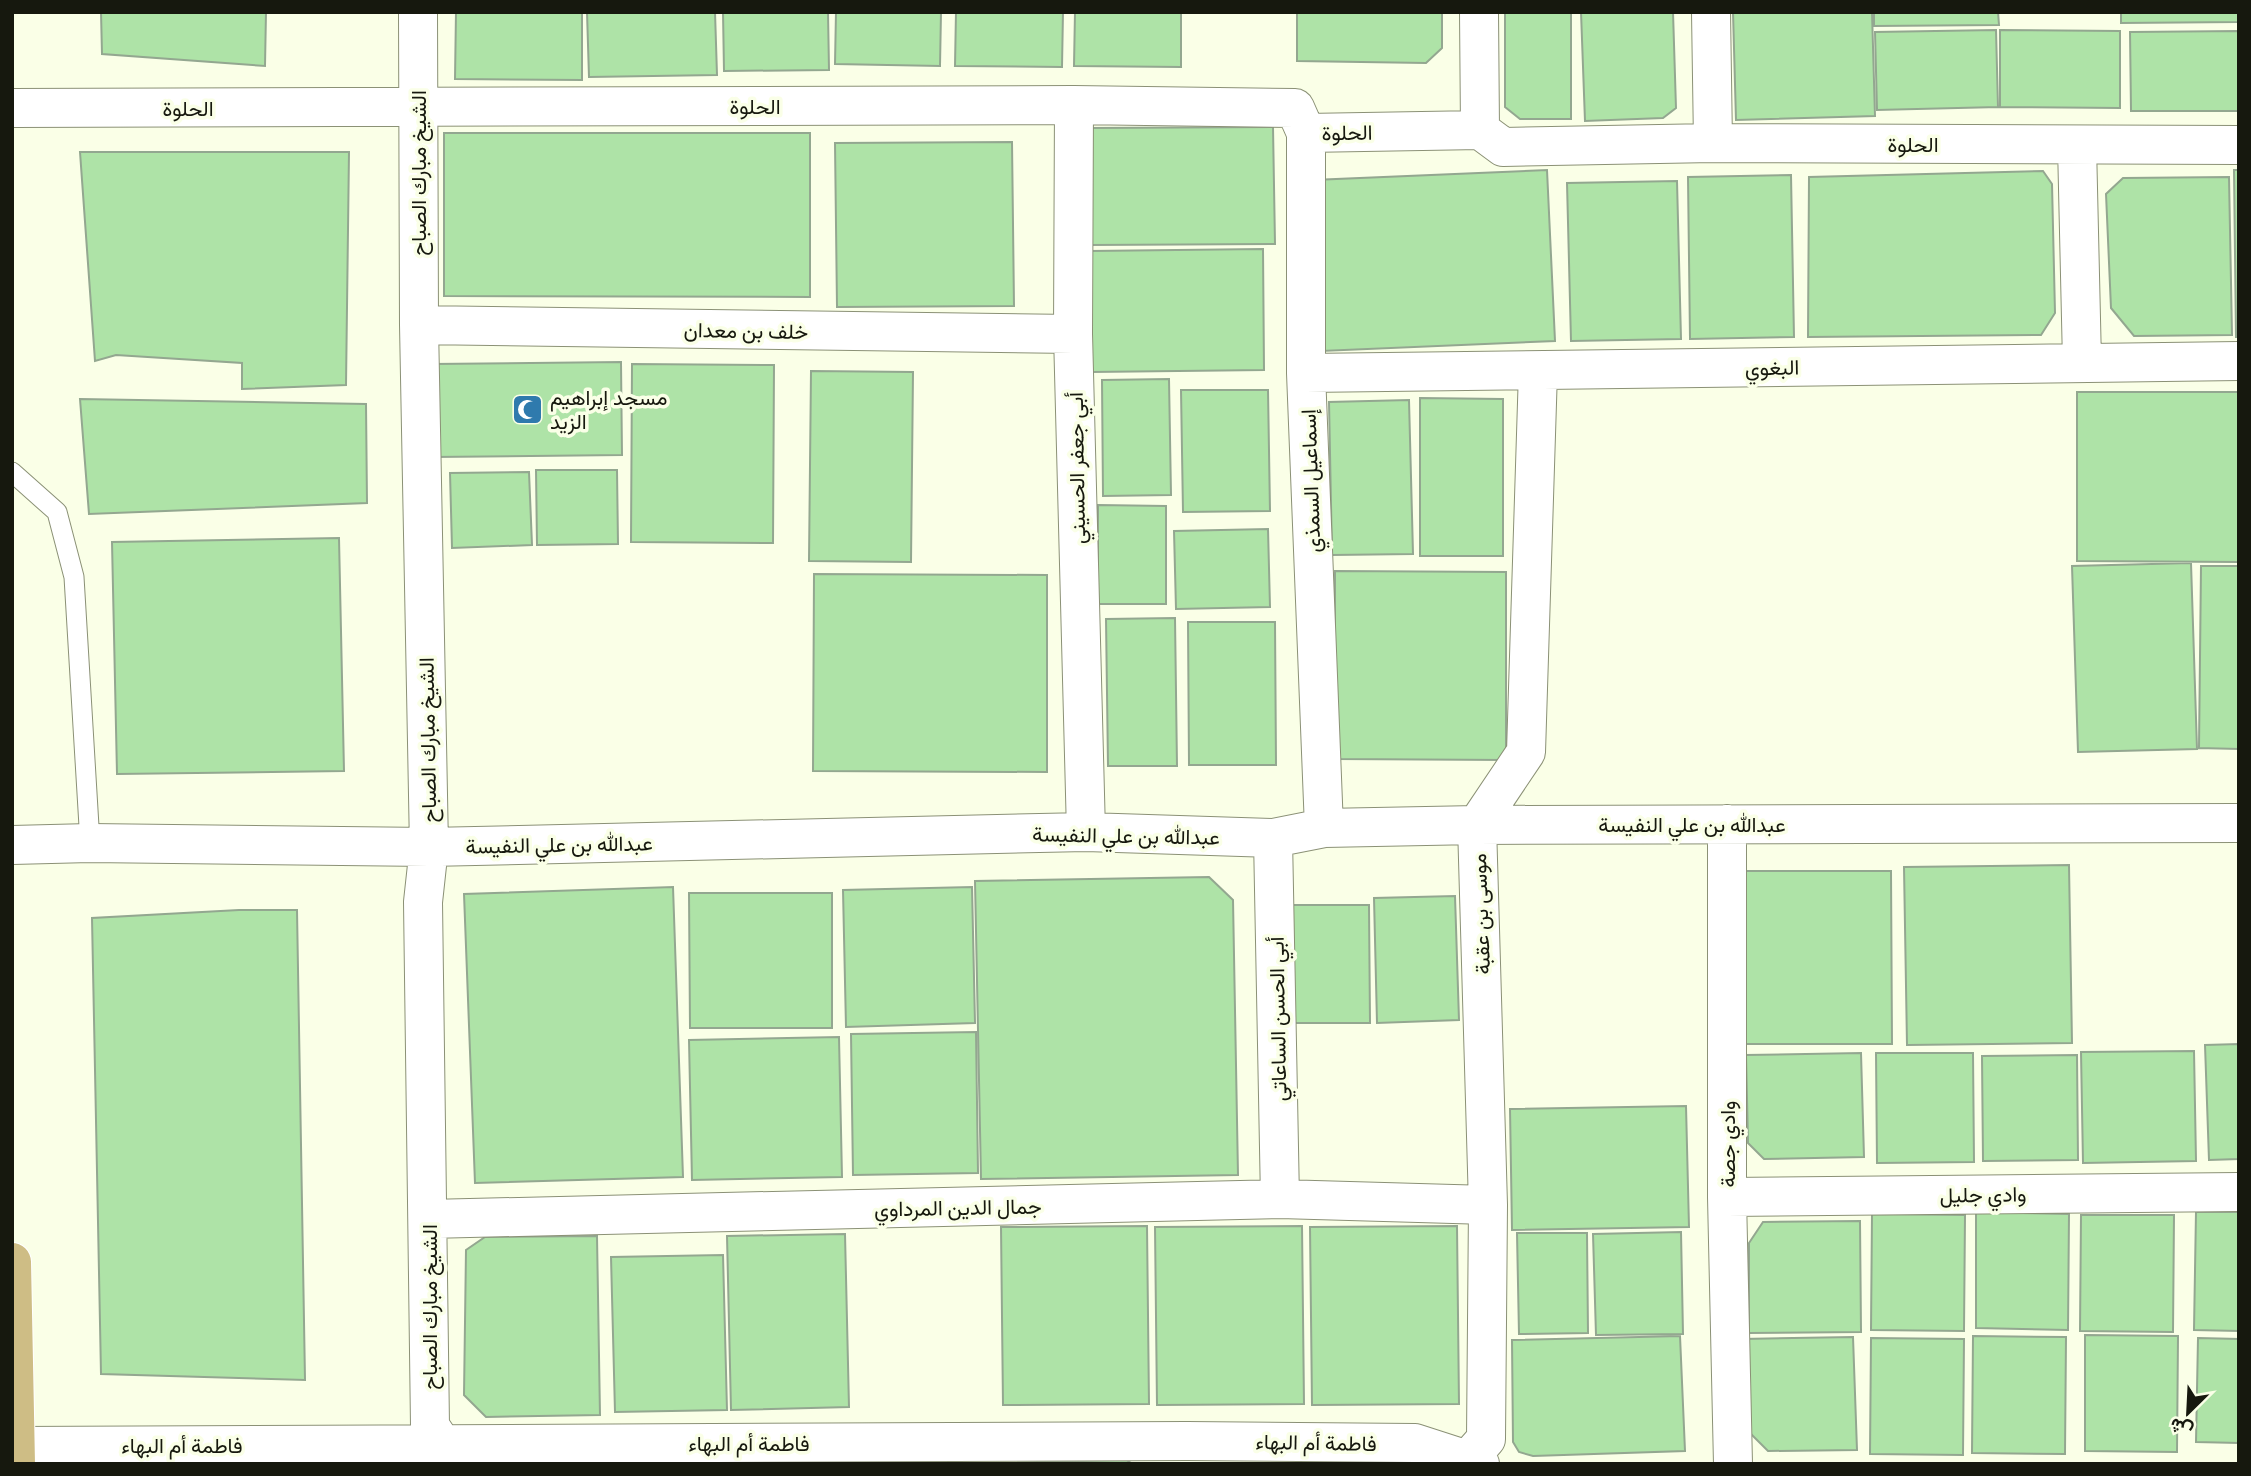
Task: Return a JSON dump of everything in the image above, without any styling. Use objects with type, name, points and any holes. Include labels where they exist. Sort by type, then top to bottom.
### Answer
[{"type":"main road","points":[[12,1262],[16,1455]]},
{"type":"street","name":"الشيخ مبارك الصباح","points":[[418,12],[419,325],[429,847],[423,902],[430,1426],[442,1454]]},
{"type":"street","points":[[1479,12],[1492,138]]},
{"type":"street","points":[[1711,12],[1713,142]]},
{"type":"street","name":"الحلوة","points":[[12,108],[1074,105],[1295,108],[1306,133],[1713,142],[2239,145]]},
{"type":"street","name":"أبي جعفر الحسيني","points":[[1074,105],[1073,334],[1086,832]]},
{"type":"street","name":"إسماعيل السمذي","points":[[1306,133],[1306,373],[1324,828]]},
{"type":"street","points":[[2077,145],[2082,362]]},
{"type":"street","name":"خلف بن معدان","points":[[419,325],[1073,334]]},
{"type":"street","name":"البغوي","points":[[1306,373],[2239,361]]},
{"type":"street","name":"موسى بن عقبة","points":[[1470,1462],[1486,1440],[1488,1205],[1477,825],[1526,752],[1538,371]]},
{"type":"street","name":"عبدالله بن علي النفيسة","points":[[12,845],[90,843],[429,847],[1086,832],[1273,838],[1324,828],[1477,825],[2239,823]]},
{"type":"street","name":"وادي جصة","points":[[1727,824],[1727,1197],[1733,1464]]},
{"type":"street","name":"أبي الحسن الساعاتي","points":[[1273,838],[1280,1199]]},
{"type":"street","name":"وادي جليل","points":[[1727,1197],[2239,1192]]},
{"type":"street","name":"جمال الدين المرداوي","points":[[429,1219],[1280,1199],[1488,1205]]},
{"type":"street","name":"فاطمة أم البهاء","points":[[16,1455],[1187,1452],[1415,1443],[1470,1462]]},
{"type":"lane","points":[[12,472],[57,512],[74,577],[90,843]]},
{"type":"building","points":[[101,12],[266,12],[265,66],[102,54]]},
{"type":"building","points":[[456,12],[582,12],[582,80],[455,79]]},
{"type":"building","points":[[587,12],[715,12],[717,75],[589,77]]},
{"type":"building","points":[[723,12],[828,12],[829,70],[724,71]]},
{"type":"building","points":[[836,12],[941,12],[940,66],[835,64]]},
{"type":"building","points":[[956,12],[1063,12],[1062,67],[955,66]]},
{"type":"building","points":[[1075,12],[1181,12],[1181,67],[1074,66]]},
{"type":"building","points":[[1297,12],[1442,12],[1442,48],[1426,63],[1297,61]]},
{"type":"building","points":[[1505,12],[1571,12],[1571,119],[1520,119],[1505,107]]},
{"type":"building","points":[[1581,12],[1673,12],[1676,108],[1663,118],[1585,121]]},
{"type":"building","points":[[1733,12],[1872,12],[1875,116],[1736,120]]},
{"type":"building","points":[[1874,12],[1998,12],[1999,25],[1874,26]]},
{"type":"building","points":[[2121,12],[2239,12],[2239,22],[2121,23]]},
{"type":"building","points":[[1996,30],[1998,107],[1877,110],[1875,32]]},
{"type":"building","points":[[2000,30],[2120,31],[2120,108],[2000,107]]},
{"type":"building","points":[[2239,31],[2239,111],[2131,111],[2130,32]]},
{"type":"building","points":[[1273,127],[1275,244],[1089,245],[1088,128]]},
{"type":"building","points":[[444,133],[810,133],[810,297],[444,296]]},
{"type":"building","points":[[1012,142],[1014,306],[837,307],[835,143]]},
{"type":"building","points":[[80,152],[349,152],[346,385],[242,389],[242,363],[116,355],[95,361]]},
{"type":"building","points":[[1547,170],[1555,341],[1321,351],[1313,180]]},
{"type":"building","points":[[2234,170],[2239,170],[2239,337],[2236,337]]},
{"type":"building","points":[[2043,171],[2052,184],[2055,313],[2041,335],[1808,337],[1809,177]]},
{"type":"building","points":[[1791,175],[1794,337],[1690,339],[1688,177]]},
{"type":"building","points":[[2229,177],[2232,335],[2134,336],[2111,308],[2106,194],[2123,178]]},
{"type":"building","points":[[1677,181],[1681,339],[1571,341],[1567,183]]},
{"type":"building","points":[[1263,249],[1264,370],[1092,372],[1090,251]]},
{"type":"building","name":"مسجد إبراهيم الزيد","points":[[621,362],[622,455],[434,457],[432,364]]},
{"type":"building","points":[[632,364],[774,365],[773,543],[631,542]]},
{"type":"building","points":[[811,371],[913,372],[911,562],[809,561]]},
{"type":"building","points":[[1169,379],[1171,495],[1103,496],[1102,380]]},
{"type":"building","points":[[1181,390],[1268,390],[1270,511],[1183,512]]},
{"type":"building","points":[[2077,392],[2239,392],[2239,562],[2077,561]]},
{"type":"building","points":[[1420,398],[1503,399],[1503,556],[1420,556]]},
{"type":"building","points":[[80,399],[366,404],[367,503],[89,514]]},
{"type":"building","points":[[1409,400],[1413,554],[1332,555],[1329,402]]},
{"type":"building","points":[[536,470],[617,470],[618,544],[537,545]]},
{"type":"building","points":[[529,472],[532,545],[452,548],[450,473]]},
{"type":"building","points":[[1098,505],[1166,506],[1166,604],[1098,604]]},
{"type":"building","points":[[1268,529],[1270,607],[1176,609],[1174,531]]},
{"type":"building","points":[[339,538],[344,771],[117,774],[112,542]]},
{"type":"building","points":[[2191,563],[2197,749],[2078,752],[2072,566]]},
{"type":"building","points":[[2201,566],[2239,566],[2239,749],[2199,748]]},
{"type":"building","points":[[1335,571],[1506,572],[1506,760],[1335,759]]},
{"type":"building","points":[[814,574],[1047,575],[1047,772],[813,771]]},
{"type":"building","points":[[1175,618],[1177,766],[1108,766],[1106,619]]},
{"type":"building","points":[[1188,622],[1275,622],[1276,765],[1189,765]]},
{"type":"building","points":[[2069,865],[2072,1043],[1907,1045],[1904,867]]},
{"type":"building","points":[[1745,871],[1891,871],[1892,1044],[1745,1044]]},
{"type":"building","points":[[1209,877],[1233,900],[1238,1175],[981,1179],[975,881]]},
{"type":"building","points":[[673,887],[683,1177],[475,1183],[464,894]]},
{"type":"building","points":[[972,887],[975,1023],[846,1027],[843,890]]},
{"type":"building","points":[[689,893],[832,893],[832,1028],[690,1028]]},
{"type":"building","points":[[1455,896],[1459,1020],[1377,1023],[1374,898]]},
{"type":"building","points":[[1290,905],[1369,905],[1370,1023],[1291,1023]]},
{"type":"building","points":[[239,910],[297,910],[305,1380],[101,1374],[92,918]]},
{"type":"building","points":[[976,1032],[978,1173],[853,1175],[851,1034]]},
{"type":"building","points":[[839,1037],[842,1177],[692,1180],[689,1040]]},
{"type":"building","points":[[2239,1044],[2239,1159],[2209,1160],[2205,1045]]},
{"type":"building","points":[[2194,1051],[2196,1161],[2083,1163],[2081,1052]]},
{"type":"building","points":[[1861,1053],[1864,1157],[1764,1159],[1748,1143],[1746,1055]]},
{"type":"building","points":[[1876,1053],[1973,1053],[1974,1162],[1877,1163]]},
{"type":"building","points":[[2077,1055],[2078,1160],[1983,1161],[1982,1056]]},
{"type":"building","points":[[1686,1106],[1689,1227],[1512,1230],[1510,1109]]},
{"type":"building","points":[[1976,1212],[2069,1214],[2068,1330],[1976,1328]]},
{"type":"building","points":[[2196,1212],[2239,1212],[2239,1331],[2194,1330]]},
{"type":"building","points":[[1872,1214],[1965,1215],[1964,1331],[1871,1330]]},
{"type":"building","points":[[2081,1215],[2174,1215],[2173,1332],[2080,1331]]},
{"type":"building","points":[[1860,1221],[1861,1332],[1749,1333],[1749,1243],[1763,1222]]},
{"type":"building","points":[[1147,1226],[1149,1404],[1003,1405],[1001,1227]]},
{"type":"building","points":[[1302,1226],[1304,1404],[1157,1405],[1155,1227]]},
{"type":"building","points":[[1457,1226],[1459,1404],[1312,1405],[1310,1227]]},
{"type":"building","points":[[1681,1232],[1683,1334],[1596,1335],[1593,1234]]},
{"type":"building","points":[[1517,1233],[1587,1233],[1588,1333],[1519,1334]]},
{"type":"building","points":[[845,1234],[849,1407],[731,1410],[727,1236]]},
{"type":"building","points":[[597,1236],[600,1415],[486,1417],[464,1395],[466,1250],[485,1237]]},
{"type":"building","points":[[723,1255],[727,1410],[615,1412],[611,1257]]},
{"type":"building","points":[[2085,1335],[2178,1336],[2177,1452],[2085,1451]]},
{"type":"building","points":[[1680,1336],[1685,1451],[1533,1456],[1519,1452],[1513,1442],[1512,1340]]},
{"type":"building","points":[[1973,1336],[2066,1337],[2065,1454],[1972,1453]]},
{"type":"building","points":[[1853,1337],[1857,1450],[1768,1451],[1744,1427],[1742,1339]]},
{"type":"building","points":[[1871,1338],[1964,1339],[1963,1455],[1870,1454]]},
{"type":"building","points":[[2198,1338],[2239,1339],[2239,1443],[2196,1442]]},
{"type":"building","points":[[1126,1460],[1133,1464],[990,1464],[990,1463]]},
{"type":"place","name":"مسجد إبراهيم الزيد","points":[[527,409]]}]
